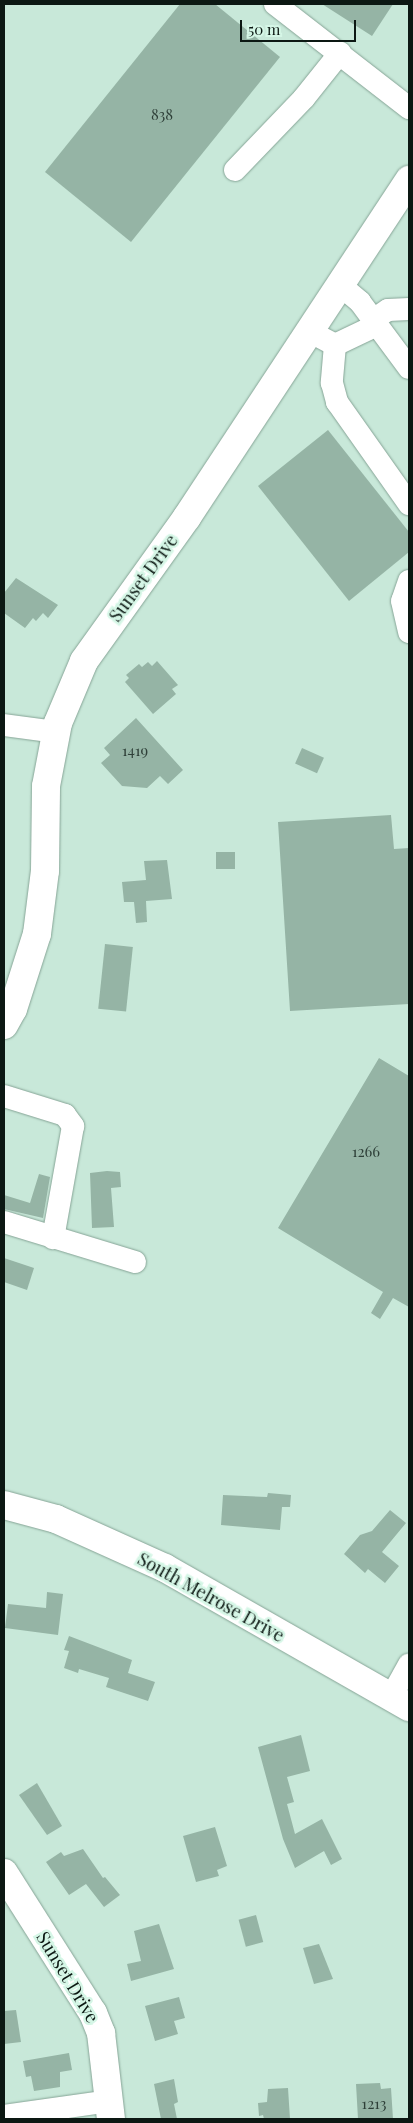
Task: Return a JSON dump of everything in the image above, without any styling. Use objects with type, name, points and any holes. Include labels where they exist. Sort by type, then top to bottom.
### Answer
[{"type":"main road","name":"Sunset Drive","points":[[4,1025],[13,1009],[37,934],[45,871],[46,786],[56,732],[84,662],[187,517],[409,180]]},
{"type":"main road","name":"South Melrose Drive","points":[[4,1505],[56,1519],[165,1568],[400,1702]]},
{"type":"main road","name":"Sunset Drive","points":[[4,1873],[93,2013],[101,2033],[110,2110]]},
{"type":"street","points":[[275,4],[409,108]]},
{"type":"street","points":[[235,170],[304,98],[340,53]]},
{"type":"street","points":[[340,286],[360,302],[409,368]]},
{"type":"street","points":[[335,345],[375,322],[388,310],[409,309]]},
{"type":"street","points":[[311,330],[335,345]]},
{"type":"street","points":[[335,345],[332,383],[337,402],[409,504]]},
{"type":"street","points":[[409,581],[402,601],[409,632]]},
{"type":"street","points":[[4,724],[56,732]]},
{"type":"street","points":[[4,1096],[65,1115],[73,1126],[53,1238]]},
{"type":"street","points":[[4,1222],[134,1262]]},
{"type":"street","points":[[400,1702],[409,1665]]},
{"type":"street","points":[[4,2116],[110,2110]]},
{"type":"building","points":[[180,4],[215,4],[280,57],[131,242],[45,172]]},
{"type":"building","points":[[322,4],[393,4],[372,36]]},
{"type":"building","points":[[328,430],[409,532],[409,552],[349,601],[258,486]]},
{"type":"building","points":[[16,578],[58,605],[48,618],[43,613],[36,621],[33,618],[25,628],[4,613],[4,593]]},
{"type":"building","points":[[157,661],[178,685],[172,689],[176,694],[153,714],[125,682],[129,678],[126,675],[139,664],[142,667],[148,662],[152,666]]},
{"type":"building","points":[[136,718],[183,770],[168,784],[160,776],[147,788],[122,786],[101,763],[110,755],[104,748]]},
{"type":"building","points":[[302,748],[324,758],[317,773],[295,764]]},
{"type":"building","points":[[391,815],[394,849],[409,848],[409,1004],[290,1011],[278,822]]},
{"type":"building","points":[[216,852],[235,852],[235,869],[216,869]]},
{"type":"building","points":[[167,860],[172,899],[146,901],[147,922],[136,923],[134,902],[124,902],[122,882],[146,880],[144,861]]},
{"type":"building","points":[[105,944],[133,947],[126,1012],[98,1009]]},
{"type":"building","points":[[379,1058],[409,1076],[409,1307],[393,1298],[380,1319],[371,1313],[383,1292],[278,1228]]},
{"type":"building","points":[[120,1172],[121,1187],[111,1188],[114,1227],[92,1228],[90,1173]]},
{"type":"building","points":[[39,1174],[50,1177],[43,1218],[4,1209],[4,1195],[30,1203]]},
{"type":"building","points":[[4,1258],[34,1268],[27,1290],[4,1282]]},
{"type":"building","points":[[268,1493],[291,1495],[290,1507],[282,1507],[280,1530],[221,1525],[223,1495],[267,1497]]},
{"type":"building","points":[[390,1510],[406,1523],[382,1552],[399,1566],[385,1583],[368,1569],[365,1573],[344,1554],[360,1535],[372,1531]]},
{"type":"building","points":[[47,1592],[63,1594],[58,1635],[5,1628],[8,1604],[46,1608]]},
{"type":"building","points":[[69,1636],[132,1660],[128,1673],[155,1682],[148,1701],[106,1687],[109,1678],[79,1669],[78,1673],[64,1668],[69,1651],[64,1650]]},
{"type":"building","points":[[301,1735],[310,1771],[287,1777],[294,1802],[287,1804],[295,1834],[322,1819],[342,1859],[331,1865],[324,1851],[295,1868],[283,1839],[258,1747]]},
{"type":"building","points":[[37,1783],[62,1826],[47,1835],[19,1795]]},
{"type":"building","points":[[215,1827],[227,1866],[217,1870],[219,1876],[196,1882],[183,1836]]},
{"type":"building","points":[[83,1849],[103,1878],[105,1877],[120,1895],[104,1907],[86,1884],[69,1895],[46,1862],[61,1852],[64,1856]]},
{"type":"building","points":[[256,1915],[263,1942],[246,1947],[239,1920]]},
{"type":"building","points":[[159,1924],[174,1969],[131,1981],[127,1964],[141,1961],[134,1931]]},
{"type":"building","points":[[319,1944],[333,1979],[314,1984],[303,1948]]},
{"type":"building","points":[[179,1997],[185,2018],[174,2021],[178,2034],[155,2041],[145,2006]]},
{"type":"building","points":[[16,2010],[21,2042],[4,2044],[4,2011]]},
{"type":"building","points":[[69,2053],[72,2070],[60,2072],[60,2087],[34,2091],[31,2076],[26,2077],[23,2061]]},
{"type":"building","points":[[174,2079],[178,2102],[174,2104],[177,2119],[161,2119],[154,2084]]},
{"type":"building","points":[[380,2083],[381,2089],[391,2088],[393,2119],[358,2119],[356,2084]]},
{"type":"building","points":[[288,2088],[290,2119],[264,2119],[263,2115],[259,2116],[258,2103],[267,2102],[268,2089]]}]
